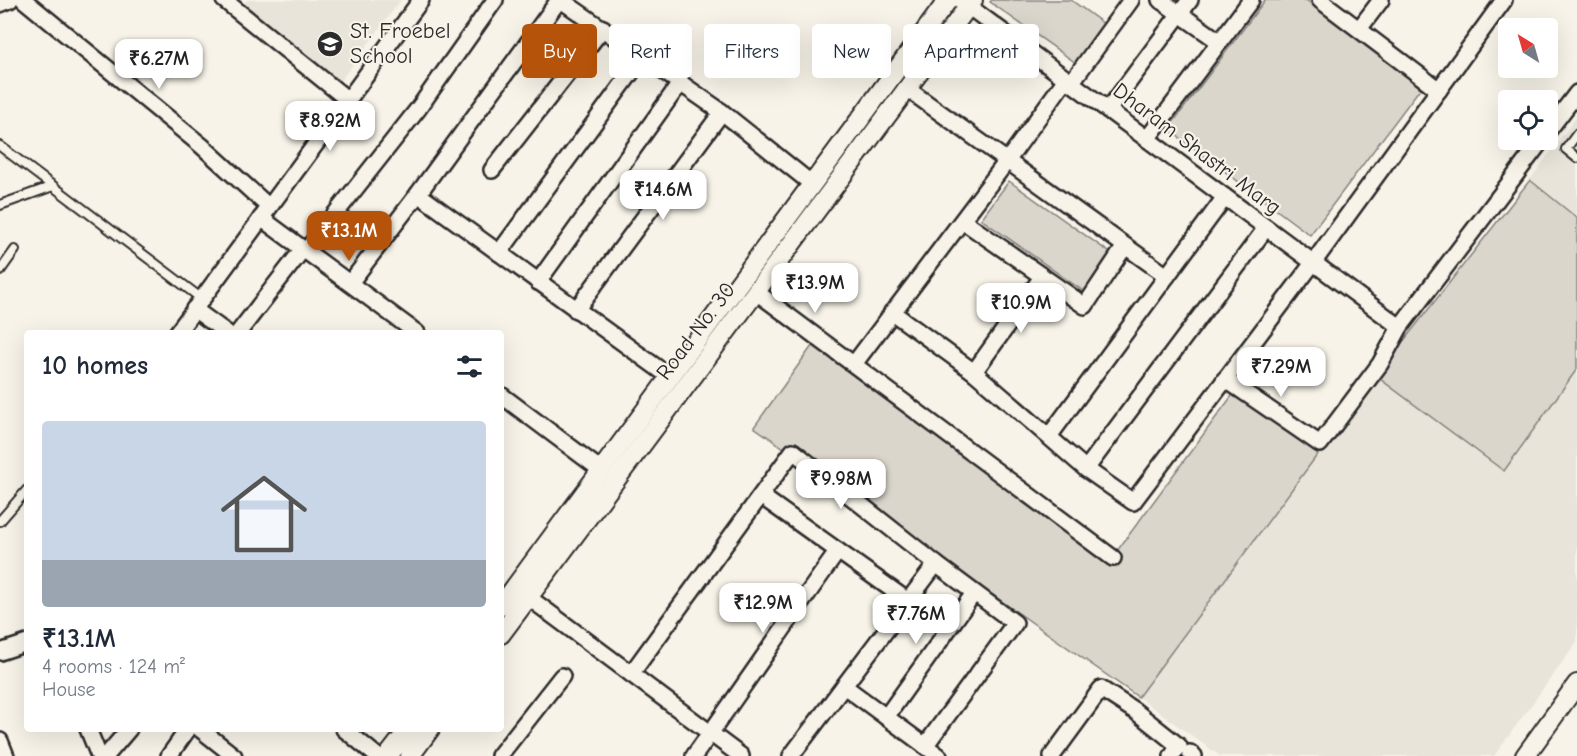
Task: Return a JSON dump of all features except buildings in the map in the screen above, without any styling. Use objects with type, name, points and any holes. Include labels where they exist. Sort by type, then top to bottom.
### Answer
[{"type":"street","points":[[0,4],[10,0]]},
{"type":"street","points":[[24,0],[202,146],[265,213],[305,250],[413,330]]},
{"type":"street","points":[[224,0],[348,100]]},
{"type":"street","points":[[179,330],[421,0]]},
{"type":"street","points":[[240,330],[418,109],[495,0]]},
{"type":"street","points":[[350,284],[560,0],[609,32]]},
{"type":"street","name":"Road No. 30","points":[[504,628],[521,592],[601,470],[948,0]]},
{"type":"street","points":[[854,363],[1131,0]]},
{"type":"street","points":[[1161,0],[1220,42]]},
{"type":"street","points":[[1108,110],[1190,0]]},
{"type":"street","points":[[1147,139],[1251,0]]},
{"type":"street","points":[[1320,0],[1439,90]]},
{"type":"street","points":[[1359,29],[1381,0]]},
{"type":"street","points":[[892,312],[974,372],[1050,435],[1086,469],[1133,502],[1313,263],[1504,0]]},
{"type":"street","name":"Road No. 30","points":[[504,604],[521,592],[755,291],[967,2]]},
{"type":"street","name":"Dharam Shastri Marg","points":[[967,2],[1069,81],[1400,327]]},
{"type":"street","points":[[492,170],[603,28]]},
{"type":"street","points":[[499,253],[627,78]]},
{"type":"street","points":[[676,78],[812,184]]},
{"type":"street","points":[[538,282],[681,82]]},
{"type":"street","points":[[906,88],[1167,276]]},
{"type":"street","points":[[1558,118],[1577,93]]},
{"type":"street","points":[[576,309],[722,112]]},
{"type":"street","points":[[1226,379],[1320,444],[1380,364],[1400,327],[1534,150]]},
{"type":"street","points":[[418,194],[670,377]]},
{"type":"street","points":[[1050,435],[1225,197]]},
{"type":"street","points":[[963,221],[1085,306],[1125,246]]},
{"type":"street","points":[[1086,469],[1266,228]]},
{"type":"street","points":[[974,372],[1042,277]]},
{"type":"street","points":[[755,291],[1113,558]]},
{"type":"street","points":[[198,304],[224,330]]},
{"type":"street","points":[[504,400],[601,470]]},
{"type":"street","points":[[631,674],[793,451],[1015,623],[926,746]]},
{"type":"street","points":[[761,496],[908,601]]},
{"type":"street","points":[[694,756],[838,551]]},
{"type":"street","points":[[791,756],[936,564]]},
{"type":"street","points":[[521,592],[741,756]]},
{"type":"street","points":[[885,717],[974,593]]},
{"type":"street","points":[[0,652],[24,644]]},
{"type":"street","points":[[498,756],[561,676]]},
{"type":"street","points":[[1525,756],[1577,684]]},
{"type":"street","points":[[844,686],[939,756]]},
{"type":"street","points":[[1052,756],[1101,689],[1136,711],[1184,753]]},
{"type":"street","points":[[89,732],[99,756]]},
{"type":"street","points":[[106,756],[126,732]]},
{"type":"street","points":[[169,756],[186,732]]},
{"type":"street","points":[[204,732],[234,756]]},
{"type":"street","points":[[348,732],[377,756]]},
{"type":"street","points":[[388,756],[407,732]]},
{"type":"street","points":[[410,756],[428,732]]},
{"type":"street","points":[[0,741],[6,756]]},
{"type":"lane","points":[[1577,134],[1566,149],[1577,158]]},
{"type":"lane","points":[[0,146],[198,304]]},
{"type":"lane","points":[[0,206],[53,186]]},
{"type":"lane","points":[[0,271],[15,250]]},
{"type":"lane","points":[[0,521],[24,493]]},
{"type":"shaded area","name":"St. Froebel School","points":[[247,0],[401,0],[341,80],[242,8]]},
{"type":"shaded area","points":[[992,0],[1071,0],[1104,24],[1076,63],[1039,37],[1039,24],[1021,24],[990,2]]},
{"type":"shaded area","points":[[1265,0],[1306,0],[1422,86],[1310,235],[1168,129]]},
{"type":"shaded area","points":[[1577,116],[1577,218],[1530,180],[1552,150],[1558,150],[1558,142]]},
{"type":"shaded area","points":[[1530,180],[1577,218],[1577,369],[1504,471],[1376,376]]},
{"type":"shaded area","points":[[1009,181],[1113,255],[1086,293],[981,219]]},
{"type":"shaded area","points":[[817,339],[1117,551],[1234,393],[1321,450],[1138,697],[754,427]]},
{"type":"shaded area","points":[[1577,369],[1577,642],[1494,756],[1220,756],[1138,697],[1376,376],[1504,470]]},
{"type":"place","name":"St. Froebel School","points":[[330,44]]}]
